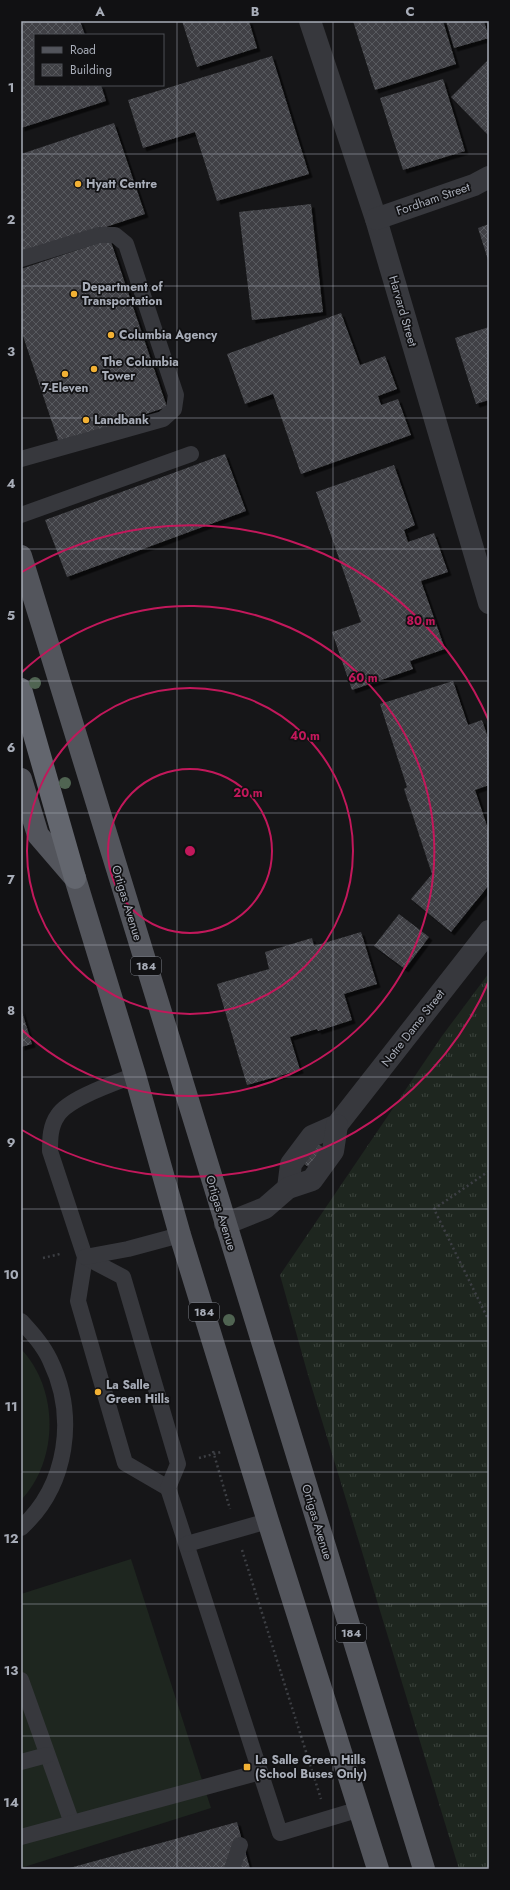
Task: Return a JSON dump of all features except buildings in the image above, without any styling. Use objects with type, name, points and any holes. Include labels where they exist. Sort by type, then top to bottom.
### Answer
[{"type":"highway","points":[[21,689],[75,878]]},
{"type":"main road","name":"Ortigas Avenue","points":[[21,556],[424,1869]]},
{"type":"main road","name":"184","points":[[21,779],[38,835],[75,878],[180,1235],[268,1521],[378,1869]]},
{"type":"street","name":"Harvard Street","points":[[310,21],[376,220],[489,604]]},
{"type":"street","name":"Fordham Street","points":[[376,220],[474,185],[489,177]]},
{"type":"street","name":"Notre Dame Street","points":[[225,1224],[265,1208],[288,1188],[312,1180],[333,1151],[337,1125],[489,931]]},
{"type":"lane","points":[[21,259],[99,235],[115,235],[126,244],[176,395],[174,409],[163,419],[21,459]]},
{"type":"lane","points":[[21,515],[191,454]]},
{"type":"lane","points":[[134,1075],[80,1097],[58,1114],[50,1135],[50,1151],[85,1257],[78,1301],[125,1463],[168,1488],[280,1833],[360,1809]]},
{"type":"lane","points":[[85,1257],[128,1249],[180,1235]]},
{"type":"lane","points":[[85,1257],[123,1276],[178,1464],[168,1488]]},
{"type":"lane","points":[[21,1321],[36,1338],[50,1359],[59,1382],[65,1406],[66,1431],[63,1456],[55,1479],[44,1501],[21,1528]]},
{"type":"lane","points":[[187,1544],[268,1521]]},
{"type":"lane","points":[[21,1680],[24,1698],[47,1755],[72,1824]]},
{"type":"lane","points":[[21,1762],[47,1755]]},
{"type":"lane","points":[[21,1837],[260,1772]]},
{"type":"lane","points":[[232,1869],[240,1845]]},
{"type":"path","points":[[489,1171],[434,1209],[489,1321]]},
{"type":"path","points":[[197,1459],[213,1452],[327,1819]]},
{"type":"green space","points":[[489,973],[489,1869],[459,1869],[308,1375],[280,1275],[442,1036]]},
{"type":"green space","points":[[21,1349],[33,1365],[42,1384],[48,1404],[50,1424],[48,1445],[42,1465],[33,1484],[21,1500]]},
{"type":"green space","points":[[131,1559],[211,1808],[21,1868],[21,1594]]},
{"type":"place","name":"Hyatt Centre","points":[[78,184]]},
{"type":"place","name":"Department of Transportation","points":[[74,294]]},
{"type":"place","name":"Columbia Agency","points":[[111,335]]},
{"type":"place","name":"The Columbia Tower","points":[[94,369]]},
{"type":"place","name":"7-Eleven","points":[[65,374]]},
{"type":"place","name":"Landbank","points":[[86,420]]},
{"type":"place","name":"La Salle Green Hills","points":[[98,1392]]},
{"type":"place","name":"La Salle Green Hills (School Buses Only)","points":[[247,1767]]}]
